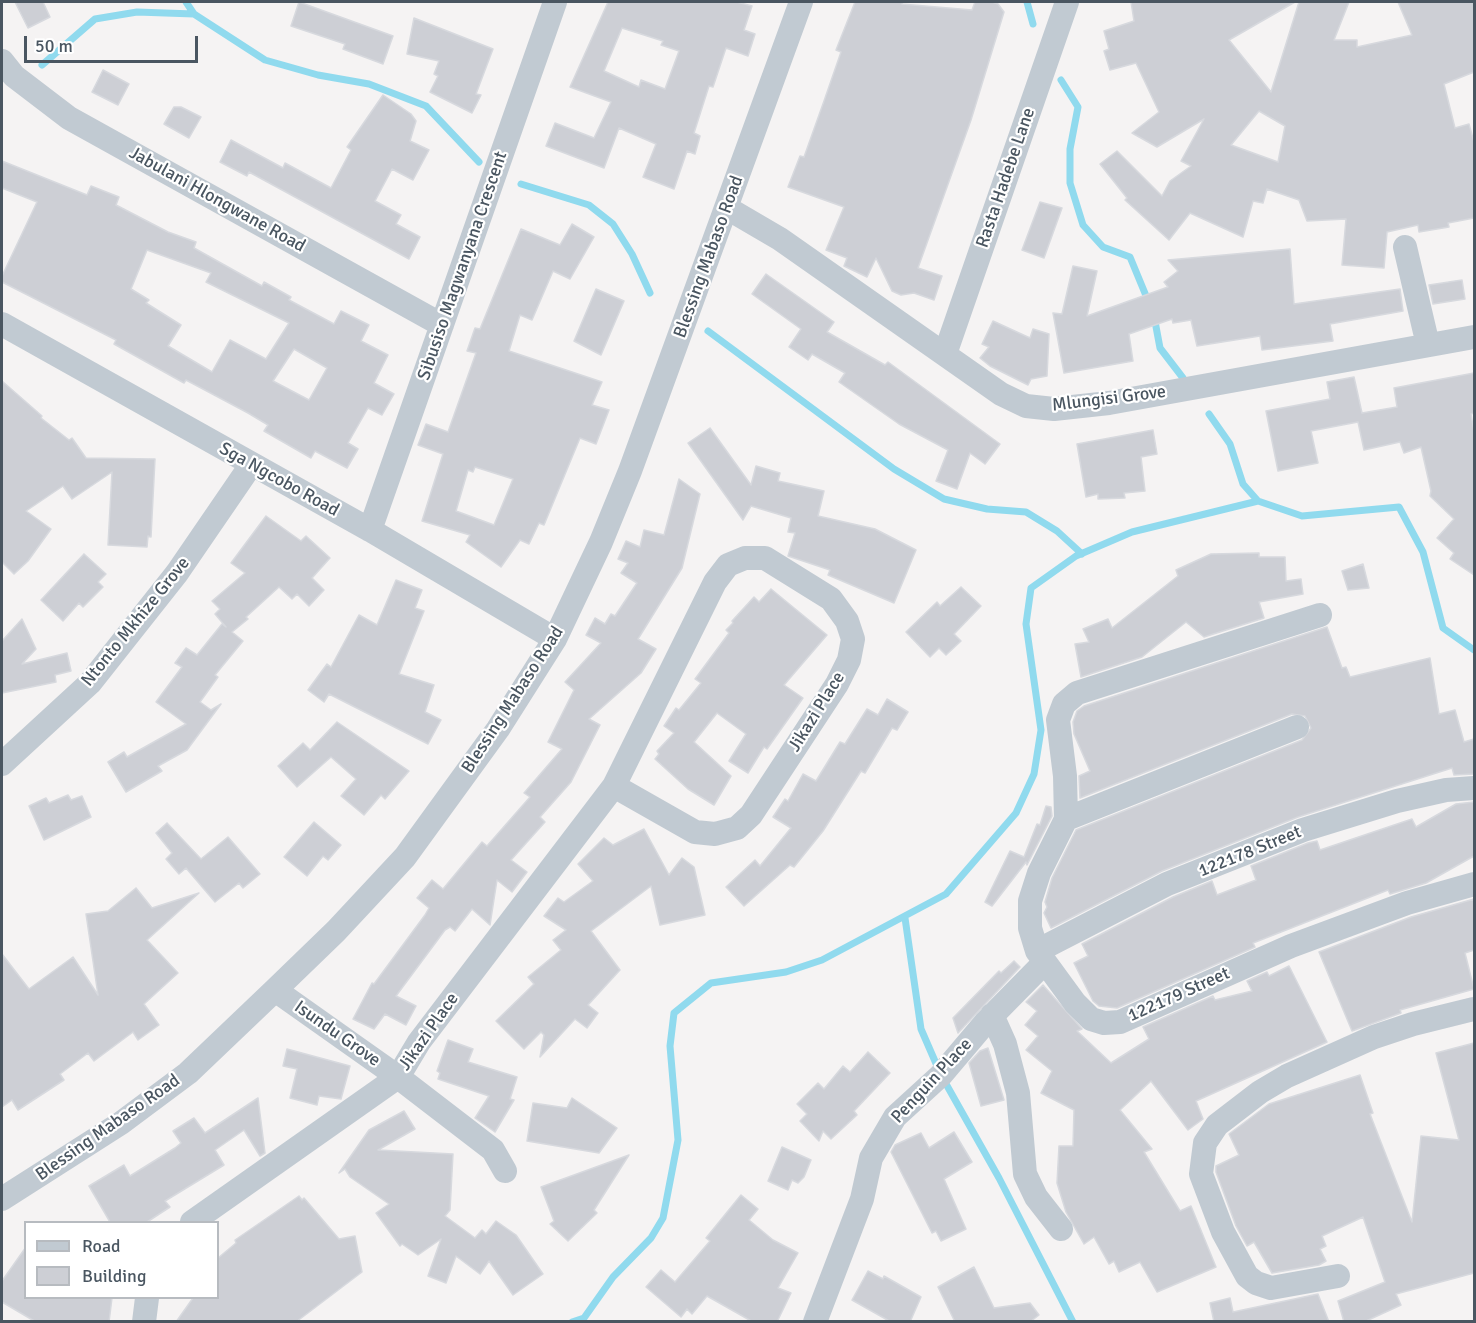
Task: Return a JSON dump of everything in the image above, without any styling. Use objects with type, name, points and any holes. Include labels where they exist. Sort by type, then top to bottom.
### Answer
[{"type":"street","name":"Sibusiso Magwanyana Crescent","points":[[370,530],[555,2]]},
{"type":"street","name":"Blessing Mabaso Road","points":[[2,1199],[121,1123],[178,1080],[275,990],[336,931],[405,857],[498,729],[555,639],[630,471],[801,2]]},
{"type":"street","name":"Rasta Hadebe Lane","points":[[945,354],[1067,2]]},
{"type":"street","name":"Jabulani Hlongwane Road","points":[[2,61],[14,76],[69,118],[442,325]]},
{"type":"street","name":"Mlungisi Grove","points":[[727,208],[780,239],[1001,394],[1026,406],[1054,409],[1109,403],[1474,337]]},
{"type":"street","points":[[1405,247],[1428,345]]},
{"type":"street","name":"Sga Ngcobo Road","points":[[2,324],[370,530],[555,639]]},
{"type":"street","name":"Ntonto Mkhize Grove","points":[[2,764],[90,683],[177,573],[251,465]]},
{"type":"street","name":"Jikazi Place","points":[[193,1221],[398,1077],[419,1042],[614,786],[715,582],[728,566],[745,558],[765,558],[831,599],[847,621],[853,639],[849,660],[837,684],[751,815],[737,828],[715,834],[695,831],[614,786]]},
{"type":"street","name":"122179 Street","points":[[1320,615],[1077,693],[1064,704],[1058,720],[1065,776],[1066,819],[1039,873],[1030,901],[1030,928],[1041,957],[1075,1003],[1091,1019],[1104,1023],[1120,1022],[1291,946],[1407,903],[1474,884]]},
{"type":"street","points":[[1066,819],[1297,727]]},
{"type":"street","name":"122178 Street","points":[[1041,957],[1167,884],[1303,830],[1397,801],[1446,790],[1474,788]]},
{"type":"street","name":"Penguin Place","points":[[815,1322],[862,1199],[872,1158],[895,1117],[941,1075],[1041,957]]},
{"type":"street","name":"Isundu Grove","points":[[275,990],[398,1077],[493,1150],[505,1171]]},
{"type":"street","points":[[1338,1276],[1271,1288],[1256,1283],[1247,1276],[1223,1232],[1201,1174],[1205,1143],[1217,1125],[1260,1092],[1287,1076],[1374,1037],[1413,1024],[1474,1009]]},
{"type":"street","points":[[992,1015],[1005,1044],[1018,1093],[1025,1174],[1036,1197],[1061,1229]]},
{"type":"street","points":[[144,1322],[147,1299]]},
{"type":"building","points":[[15,2],[43,2],[50,17],[28,28]]},
{"type":"building","points":[[299,2],[393,36],[383,64],[343,49],[345,44],[291,26]]},
{"type":"building","points":[[608,2],[737,2],[752,6],[744,30],[755,34],[748,56],[726,48],[713,87],[709,86],[694,133],[700,136],[695,154],[687,151],[674,189],[643,177],[656,144],[619,128],[604,168],[546,146],[555,123],[594,138],[611,102],[570,87]],"holes":[[[622,28],[663,41],[661,45],[679,51],[665,89],[641,80],[639,87],[604,71]]]},
{"type":"building","points":[[855,2],[903,2],[902,4],[972,10],[975,2],[992,2],[998,4],[1004,12],[971,120],[918,268],[942,276],[934,300],[914,293],[901,295],[892,291],[876,258],[867,277],[844,266],[847,258],[826,250],[844,207],[788,187],[800,156],[804,157],[841,52],[836,50]]},
{"type":"building","points":[[1131,2],[1295,2],[1229,40],[1271,92],[1299,2],[1349,2],[1334,40],[1357,40],[1357,47],[1412,35],[1398,2],[1474,2],[1474,72],[1444,84],[1455,128],[1469,124],[1474,142],[1474,218],[1448,223],[1449,227],[1419,232],[1418,225],[1387,232],[1384,268],[1342,265],[1346,219],[1307,221],[1299,200],[1267,189],[1263,203],[1253,201],[1243,237],[1190,213],[1169,240],[1125,200],[1127,198],[1100,164],[1117,151],[1162,196],[1170,181],[1191,166],[1181,161],[1204,119],[1157,147],[1132,133],[1159,112],[1136,63],[1110,70],[1104,51],[1109,49],[1104,31],[1134,21]],"holes":[[[1259,111],[1285,126],[1278,162],[1231,145]]]},
{"type":"building","points":[[414,18],[493,49],[476,94],[481,95],[472,113],[430,92],[438,76],[434,74],[439,61],[407,54]]},
{"type":"building","points":[[103,70],[129,84],[118,105],[92,92]]},
{"type":"building","points":[[383,95],[411,114],[416,121],[410,141],[429,150],[413,180],[392,169],[375,201],[401,215],[396,224],[420,237],[409,259],[249,172],[247,176],[220,162],[231,140],[283,168],[285,163],[331,188],[351,150],[347,147]]},
{"type":"building","points":[[174,107],[181,107],[201,117],[189,138],[164,124]]},
{"type":"building","points":[[2,161],[87,195],[91,186],[119,197],[116,205],[168,232],[196,242],[194,248],[262,286],[264,282],[291,297],[289,300],[334,324],[341,311],[369,325],[361,341],[388,355],[374,383],[394,394],[382,415],[368,408],[348,443],[358,449],[347,468],[315,451],[311,458],[264,431],[268,425],[248,413],[186,380],[184,383],[114,344],[116,340],[2,282],[2,276],[37,202],[2,188]],"holes":[[[147,250],[211,273],[206,282],[289,323],[266,359],[230,340],[212,372],[168,346],[181,325],[146,303],[149,300],[131,289]],[[294,349],[327,368],[309,400],[273,381]]]},
{"type":"building","points":[[1040,202],[1062,208],[1044,258],[1022,250]]},
{"type":"building","points":[[572,224],[594,237],[570,279],[553,271],[532,320],[520,315],[509,351],[602,382],[592,405],[609,410],[596,444],[580,438],[544,525],[539,523],[529,544],[520,540],[501,567],[466,542],[470,535],[422,521],[443,454],[418,445],[426,424],[448,432],[476,353],[467,351],[475,328],[480,329],[521,229],[560,245]],"holes":[[[475,467],[513,479],[494,525],[456,511],[468,470],[473,472]]]},
{"type":"building","points":[[1290,249],[1294,304],[1400,289],[1403,311],[1330,324],[1333,341],[1262,350],[1260,336],[1197,346],[1191,320],[1173,323],[1172,319],[1129,334],[1133,361],[1064,373],[1053,313],[1062,314],[1073,266],[1097,271],[1087,316],[1168,287],[1164,282],[1178,271],[1168,260]]},
{"type":"building","points":[[766,274],[834,322],[827,332],[885,365],[888,362],[1000,444],[985,464],[970,453],[957,489],[936,481],[948,450],[899,424],[839,382],[845,373],[812,354],[808,360],[789,347],[801,329],[752,294]]},
{"type":"building","points":[[1462,280],[1465,299],[1433,304],[1429,285]]},
{"type":"building","points":[[596,289],[624,301],[601,355],[574,341]]},
{"type":"building","points":[[993,321],[1030,338],[1033,329],[1049,334],[1047,376],[1031,379],[1028,385],[990,366],[980,358],[989,347],[982,344]]},
{"type":"building","points":[[1474,373],[1474,413],[1471,414],[1474,432],[1474,575],[1450,559],[1454,553],[1437,538],[1454,519],[1430,496],[1431,491],[1421,447],[1404,453],[1400,442],[1364,450],[1358,422],[1311,431],[1318,463],[1278,471],[1266,411],[1330,399],[1327,382],[1354,377],[1362,413],[1397,407],[1394,388]]},
{"type":"building","points":[[2,381],[42,416],[41,418],[69,440],[72,438],[86,458],[155,459],[151,537],[148,536],[147,547],[108,545],[112,472],[72,499],[63,486],[26,511],[51,529],[28,561],[14,574],[2,562]]},
{"type":"building","points":[[710,428],[751,485],[756,466],[780,473],[778,481],[824,491],[818,516],[875,529],[916,550],[894,603],[828,575],[830,570],[788,556],[795,533],[788,532],[791,518],[751,506],[743,520],[688,443]]},
{"type":"building","points":[[1153,430],[1157,454],[1141,457],[1145,491],[1124,493],[1125,498],[1098,499],[1098,494],[1086,497],[1077,444]]},
{"type":"building","points":[[679,479],[700,494],[682,568],[638,639],[656,649],[641,673],[589,719],[600,725],[571,782],[540,817],[545,822],[511,860],[527,872],[512,892],[497,880],[490,925],[472,909],[455,931],[450,927],[445,930],[396,996],[416,1006],[406,1025],[385,1014],[374,1029],[353,1019],[372,983],[374,984],[429,908],[417,898],[432,880],[443,889],[482,842],[487,846],[530,797],[524,793],[562,749],[548,742],[574,690],[565,682],[601,643],[586,635],[595,618],[605,624],[611,614],[615,616],[637,583],[621,573],[628,563],[618,559],[626,541],[640,547],[644,530],[664,535]]},
{"type":"building","points":[[266,516],[301,541],[306,536],[330,558],[312,578],[324,590],[309,606],[297,594],[292,599],[279,587],[246,617],[248,619],[232,632],[243,641],[215,675],[218,677],[200,702],[211,710],[221,704],[187,750],[158,766],[162,771],[126,792],[108,762],[124,752],[127,757],[186,724],[156,702],[182,667],[175,663],[186,648],[197,655],[222,624],[226,627],[215,614],[220,609],[212,601],[245,573],[231,563]]},
{"type":"building","points":[[1259,553],[1259,557],[1285,557],[1286,581],[1301,579],[1303,594],[1259,602],[1264,618],[1204,637],[1186,622],[1142,657],[1081,677],[1075,644],[1089,642],[1083,629],[1108,619],[1112,628],[1178,576],[1176,570],[1211,554]]},
{"type":"building","points":[[84,554],[106,574],[98,582],[103,587],[83,607],[79,603],[63,621],[41,600]]},
{"type":"building","points":[[1363,564],[1369,588],[1348,590],[1342,571]]},
{"type":"building","points":[[396,580],[422,590],[415,608],[424,611],[399,674],[434,685],[425,712],[441,720],[428,744],[329,694],[324,702],[308,690],[327,664],[331,667],[359,615],[377,625]]},
{"type":"building","points":[[961,587],[981,606],[954,634],[961,641],[946,655],[939,648],[930,657],[906,632],[937,602],[940,606]]},
{"type":"building","points":[[771,589],[827,635],[784,685],[803,698],[767,749],[764,747],[748,773],[729,761],[746,734],[717,713],[694,742],[731,776],[714,805],[688,789],[655,759],[659,754],[657,751],[674,733],[664,726],[676,708],[679,710],[701,683],[695,679],[729,633],[726,630],[733,623],[732,621],[754,597],[759,602]]},
{"type":"building","points":[[22,619],[36,649],[22,664],[67,653],[71,671],[55,675],[56,682],[2,693],[2,641]]},
{"type":"building","points":[[1327,627],[1342,668],[1346,667],[1350,677],[1430,658],[1439,714],[1455,710],[1464,742],[1474,739],[1474,774],[1454,775],[1452,768],[1298,817],[1162,871],[1051,928],[1044,913],[1047,907],[1045,902],[1052,878],[1076,830],[1302,740],[1311,728],[1305,716],[1292,714],[1080,798],[1079,776],[1090,771],[1074,734],[1073,722],[1077,711],[1084,706]]},
{"type":"building","points":[[887,699],[908,712],[897,730],[892,728],[865,773],[861,771],[823,831],[794,867],[790,865],[744,906],[726,887],[755,860],[760,866],[791,828],[773,817],[785,799],[788,801],[803,774],[816,781],[840,742],[845,744],[867,709],[878,715]]},
{"type":"building","points":[[337,722],[409,771],[385,799],[381,795],[364,815],[341,796],[356,779],[331,757],[297,787],[278,766],[303,743],[310,750]]},
{"type":"building","points":[[68,795],[71,800],[82,796],[91,817],[44,840],[29,806],[46,798],[49,803]]},
{"type":"building","points":[[1474,802],[1474,856],[1426,883],[1390,894],[1388,890],[1253,943],[1255,947],[1117,1008],[1099,1006],[1093,1001],[1074,963],[1088,956],[1082,944],[1173,897],[1212,881],[1217,895],[1256,880],[1251,866],[1308,843],[1317,841],[1320,850],[1412,819],[1416,827],[1456,804]]},
{"type":"building","points":[[1046,806],[1051,807],[1052,816],[1027,865],[1026,862],[992,906],[985,902],[1010,851],[1024,857],[1037,824],[1040,825]]},
{"type":"building","points":[[314,822],[341,845],[328,860],[323,856],[307,876],[284,857]]},
{"type":"building","points":[[167,823],[201,859],[228,837],[260,874],[243,888],[239,883],[215,902],[186,868],[179,874],[166,859],[172,853],[156,833]]},
{"type":"building","points":[[644,829],[669,875],[682,858],[694,867],[705,915],[660,925],[651,886],[591,931],[620,970],[588,1005],[598,1013],[587,1028],[575,1019],[540,1057],[544,1035],[541,1032],[524,1049],[496,1021],[534,984],[528,977],[561,950],[553,940],[566,930],[544,916],[558,898],[564,902],[593,881],[578,864],[604,838],[613,845]]},
{"type":"building","points":[[136,888],[152,908],[199,893],[147,940],[178,973],[144,1004],[159,1025],[138,1040],[133,1032],[94,1061],[88,1053],[60,1074],[64,1080],[18,1110],[12,1100],[2,1107],[2,954],[29,989],[73,957],[98,995],[86,914],[108,911]]},
{"type":"building","points":[[1474,899],[1474,950],[1465,953],[1474,989],[1400,1010],[1401,1013],[1352,1031],[1319,952],[1411,917]]},
{"type":"building","points":[[1014,961],[1020,967],[958,1033],[953,1018],[999,971],[1001,973]]},
{"type":"building","points":[[1289,966],[1327,1042],[1196,1101],[1203,1119],[1188,1130],[1151,1081],[1120,1110],[1152,1149],[1144,1152],[1180,1211],[1191,1206],[1216,1267],[1157,1292],[1140,1262],[1119,1272],[1114,1261],[1109,1264],[1094,1237],[1084,1244],[1066,1212],[1057,1183],[1059,1146],[1073,1146],[1074,1110],[1041,1093],[1052,1071],[1026,1050],[1038,1036],[1025,1025],[1037,1011],[1026,1002],[1043,985],[1082,1029],[1077,1031],[1111,1063],[1149,1039],[1143,1027],[1213,996],[1215,1000],[1252,991],[1247,981],[1267,972],[1269,976]]},
{"type":"building","points":[[448,1040],[473,1049],[468,1062],[517,1077],[510,1099],[514,1100],[495,1132],[475,1118],[489,1096],[438,1079],[440,1073],[437,1071]]},
{"type":"building","points":[[1474,1043],[1474,1273],[1396,1294],[1401,1305],[1364,1322],[1344,1322],[1338,1301],[1385,1282],[1363,1217],[1322,1236],[1326,1246],[1320,1249],[1326,1261],[1319,1265],[1272,1273],[1254,1242],[1247,1246],[1236,1226],[1216,1172],[1216,1166],[1239,1155],[1229,1134],[1269,1104],[1360,1075],[1373,1113],[1370,1114],[1412,1222],[1421,1136],[1459,1140],[1436,1053]]},
{"type":"building","points":[[988,1048],[1004,1100],[981,1106],[969,1063],[980,1051]]},
{"type":"building","points":[[287,1049],[350,1066],[341,1099],[319,1096],[317,1105],[290,1098],[297,1069],[283,1066]]},
{"type":"building","points":[[868,1052],[890,1073],[854,1111],[857,1115],[831,1139],[823,1131],[819,1141],[800,1121],[807,1114],[797,1104],[818,1083],[824,1089],[843,1066],[850,1072]]},
{"type":"building","points":[[258,1098],[265,1153],[260,1156],[244,1130],[215,1150],[224,1165],[165,1201],[170,1207],[149,1221],[109,1221],[89,1186],[124,1165],[130,1176],[175,1148],[181,1143],[173,1131],[194,1118],[205,1133]]},
{"type":"building","points":[[572,1098],[617,1128],[599,1153],[527,1141],[533,1103],[567,1108]]},
{"type":"building","points":[[404,1111],[415,1129],[378,1150],[453,1154],[450,1210],[445,1216],[475,1238],[482,1230],[486,1234],[496,1221],[516,1235],[543,1274],[513,1295],[489,1261],[480,1274],[456,1256],[446,1283],[428,1276],[441,1239],[418,1255],[402,1244],[400,1246],[376,1213],[389,1204],[350,1177],[345,1169],[339,1173],[369,1130]]},
{"type":"building","points":[[954,1132],[972,1162],[944,1179],[966,1229],[941,1241],[936,1231],[932,1233],[891,1152],[895,1145],[921,1133],[929,1148]]},
{"type":"building","points":[[782,1147],[811,1160],[804,1177],[798,1183],[792,1180],[788,1190],[768,1181]]},
{"type":"building","points":[[629,1155],[594,1210],[597,1213],[568,1241],[550,1224],[554,1221],[541,1187]]},
{"type":"building","points":[[741,1195],[758,1209],[749,1220],[773,1240],[798,1253],[778,1288],[791,1293],[777,1322],[753,1322],[707,1296],[692,1314],[687,1309],[681,1317],[646,1287],[661,1270],[675,1282],[710,1241],[706,1238]]},
{"type":"building","points":[[299,1196],[302,1200],[304,1198],[339,1239],[355,1236],[362,1272],[296,1322],[176,1322],[192,1299],[219,1299],[219,1257],[236,1243],[235,1240]]},
{"type":"building","points":[[24,1250],[24,1299],[112,1299],[109,1322],[36,1322],[2,1302],[2,1281]]},
{"type":"building","points":[[974,1267],[994,1308],[1030,1303],[1039,1315],[1030,1322],[955,1322],[938,1287]]},
{"type":"building","points":[[868,1271],[883,1279],[884,1276],[921,1297],[910,1322],[891,1322],[852,1300]]},
{"type":"building","points":[[1318,1294],[1329,1322],[1214,1322],[1210,1303],[1230,1298],[1233,1312]]},
{"type":"waterway","points":[[186,2],[194,14],[265,60],[318,75],[369,84],[426,106],[479,162]]},
{"type":"waterway","points":[[1027,2],[1033,24]]},
{"type":"waterway","points":[[42,65],[95,19],[137,12],[194,14]]},
{"type":"waterway","points":[[1061,80],[1078,107],[1070,149],[1070,183],[1083,225],[1103,247],[1130,257],[1149,303]]},
{"type":"waterway","points":[[521,184],[589,205],[613,224],[632,254],[650,293]]},
{"type":"waterway","points":[[1154,316],[1160,348],[1183,378]]},
{"type":"waterway","points":[[708,331],[894,469],[944,499],[987,509],[1026,512],[1057,531],[1082,554]]},
{"type":"waterway","points":[[1209,414],[1230,444],[1243,484],[1258,501]]},
{"type":"waterway","points":[[572,1322],[584,1318],[613,1277],[651,1238],[663,1218],[678,1140],[670,1046],[674,1013],[711,983],[786,972],[822,960],[946,894],[1016,813],[1034,774],[1041,730],[1026,624],[1031,588],[1076,556],[1132,532],[1258,501],[1302,516],[1399,507],[1423,552],[1443,628],[1474,650]]},
{"type":"waterway","points":[[905,918],[921,1029],[941,1075],[999,1178],[1073,1322]]}]
